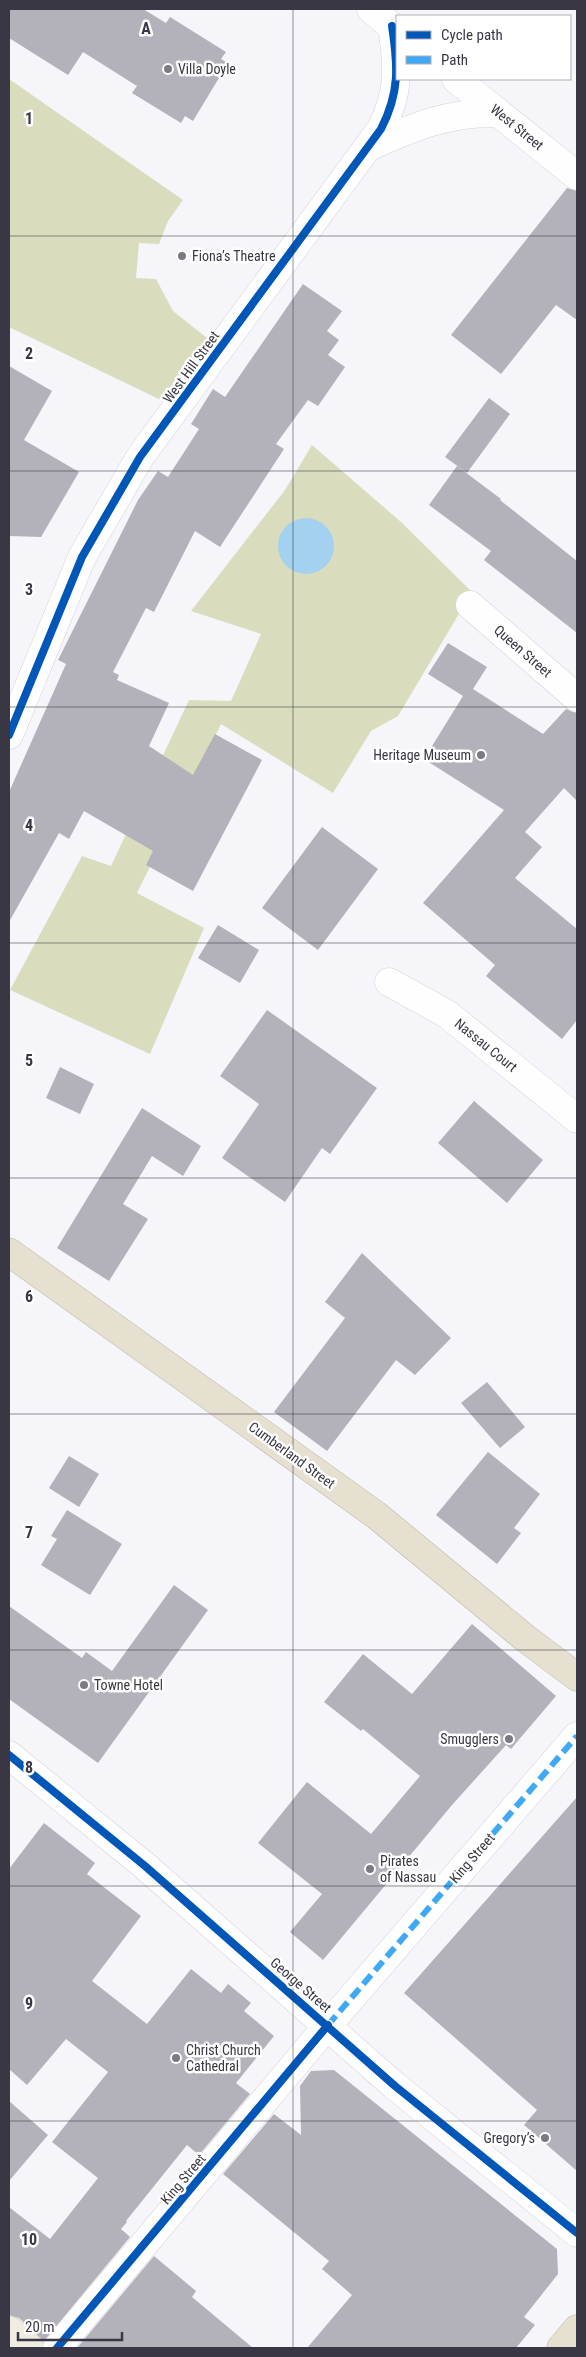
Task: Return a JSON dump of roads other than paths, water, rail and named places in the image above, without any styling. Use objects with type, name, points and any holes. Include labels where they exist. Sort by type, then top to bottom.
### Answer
[{"type":"highway","name":"Cumberland Street","points":[[9,1252],[376,1515],[525,1638],[574,1672]]},
{"type":"highway","points":[[561,2348],[577,2329]]},
{"type":"main road","points":[[9,2330],[30,2348]]},
{"type":"street","points":[[371,9],[395,29]]},
{"type":"street","name":"West Hill Street","points":[[395,29],[396,44]]},
{"type":"street","name":"West Hill Street","points":[[9,734],[82,557],[140,457],[368,147],[386,119],[397,80]]},
{"type":"street","name":"West Street","points":[[457,80],[577,176]]},
{"type":"street","points":[[368,147],[443,118],[472,112],[498,113]]},
{"type":"street","name":"Queen Street","points":[[470,604],[577,698]]},
{"type":"street","name":"Nassau Court","points":[[389,982],[447,1014],[577,1119]]},
{"type":"street","name":"King Street","points":[[57,2348],[328,2025],[577,1736]]},
{"type":"street","name":"George Street","points":[[9,1755],[145,1866],[328,2025],[395,2086],[577,2234]]},
{"type":"water","points":[[301,518],[311,518],[326,526],[332,535],[334,546],[332,557],[326,566],[311,574],[301,574],[290,569],[283,562],[278,551],[278,541],[283,530],[290,523]]},
{"type":"place","name":"Villa Doyle","points":[[168,69]]},
{"type":"place","name":"Fiona’s Theatre","points":[[182,256]]},
{"type":"place","name":"Heritage Museum","points":[[481,755]]},
{"type":"place","name":"Towne Hotel","points":[[84,1685]]},
{"type":"place","name":"Smugglers","points":[[509,1739]]},
{"type":"place","name":"Pirates of Nassau","points":[[370,1869]]},
{"type":"place","name":"Christ Church Cathedral","points":[[176,2058]]},
{"type":"place","name":"Gregory’s","points":[[545,2138]]}]
